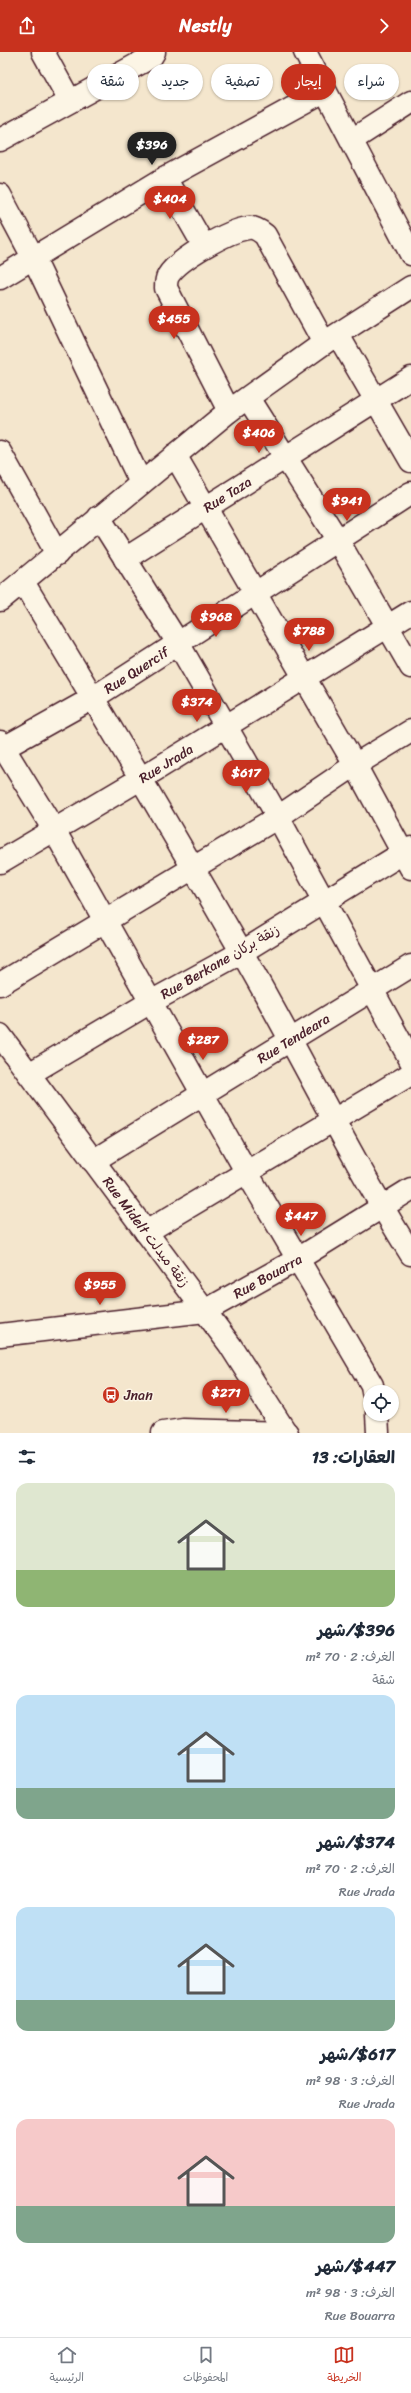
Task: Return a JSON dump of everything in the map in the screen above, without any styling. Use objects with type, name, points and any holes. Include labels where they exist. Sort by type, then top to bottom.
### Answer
[{"type":"street","points":[[43,52],[70,101]]},
{"type":"street","points":[[0,140],[151,58],[154,52]]},
{"type":"street","points":[[310,54],[314,64]]},
{"type":"street","points":[[0,278],[34,259],[166,178],[308,100]]},
{"type":"street","points":[[329,100],[352,140],[411,254]]},
{"type":"street","points":[[352,140],[411,102]]},
{"type":"street","points":[[166,178],[204,246]]},
{"type":"street","points":[[0,195],[34,259],[141,483]]},
{"type":"street","points":[[229,411],[166,288],[168,276],[173,270],[204,246],[248,228],[260,231],[265,235],[331,339],[374,401],[411,461]]},
{"type":"street","points":[[0,600],[229,411],[331,339],[411,287]]},
{"type":"street","name":"Rue Taza","points":[[125,559],[411,378]]},
{"type":"street","points":[[248,398],[337,539],[389,626],[411,667]]},
{"type":"street","points":[[0,452],[57,554]]},
{"type":"street","points":[[175,455],[408,857]]},
{"type":"street","name":"Rue Quercif","points":[[1,747],[93,698],[337,539],[411,493]]},
{"type":"street","points":[[100,517],[178,643],[278,817],[411,1061]]},
{"type":"street","points":[[23,582],[142,778],[242,952],[381,1206],[411,1254]]},
{"type":"street","name":"Rue Jrada","points":[[0,862],[142,778],[225,725],[411,612]]},
{"type":"street","points":[[0,984],[106,922],[278,817],[355,765],[411,731]]},
{"type":"street","points":[[1,747],[54,830],[106,922],[149,1003],[372,1385]]},
{"type":"street","name":"Rue Berkane زنقة بركان","points":[[29,1074],[149,1003],[242,952],[324,900],[408,857]]},
{"type":"street","name":"Rue Tendeara","points":[[93,1161],[411,966]]},
{"type":"street","name":"Rue Midelt زنقة ميدلت","points":[[0,1035],[230,1345],[286,1433]]},
{"type":"street","points":[[146,1232],[411,1074]]},
{"type":"street","name":"Rue Bouarra","points":[[205,1311],[298,1259],[381,1206],[411,1189]]},
{"type":"street","points":[[0,1335],[205,1311]]},
{"type":"street","points":[[377,1421],[378,1433]]},
{"type":"street","points":[[163,1433],[183,1430],[286,1433]]},
{"type":"place","name":"Jnan","points":[[111,1395]]}]
